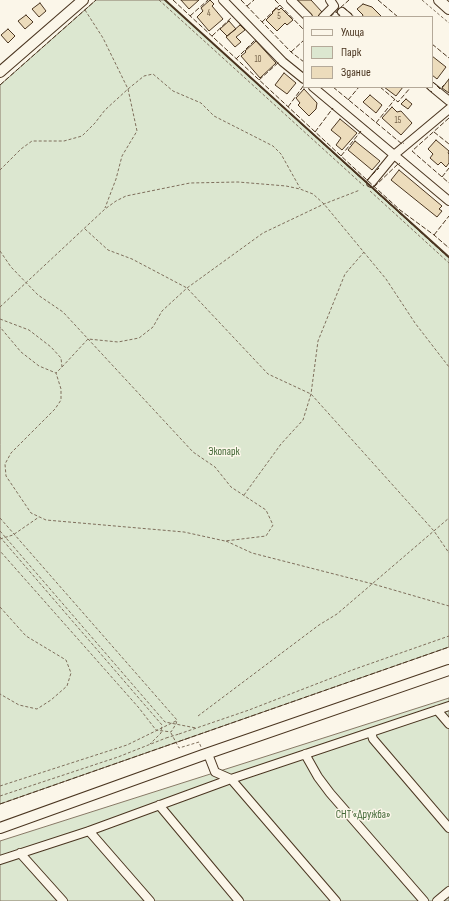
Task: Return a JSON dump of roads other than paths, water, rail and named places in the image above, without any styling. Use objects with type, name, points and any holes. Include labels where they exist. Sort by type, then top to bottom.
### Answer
[{"type":"main road","points":[[439,0],[449,9]]},
{"type":"main road","points":[[0,72],[83,3]]},
{"type":"main road","points":[[0,828],[206,754],[449,670]]},
{"type":"street","points":[[223,0],[283,62],[303,78]]},
{"type":"street","points":[[291,0],[307,16]]},
{"type":"street","points":[[324,16],[334,6],[330,0]]},
{"type":"street","points":[[314,88],[449,200]]},
{"type":"street","points":[[433,88],[449,102]]},
{"type":"street","points":[[371,183],[394,155],[449,109]]},
{"type":"street","points":[[0,860],[89,831],[231,779],[449,706]]},
{"type":"street","points":[[437,710],[449,724]]},
{"type":"street","points":[[371,732],[373,739],[449,828]]},
{"type":"street","points":[[206,754],[215,772],[231,779],[336,901]]},
{"type":"street","points":[[305,754],[318,777],[330,793],[424,901]]},
{"type":"street","points":[[159,805],[239,901]]},
{"type":"street","points":[[89,831],[150,901]]},
{"type":"street","points":[[20,853],[63,901]]},
{"type":"street","points":[[437,901],[449,891]]},
{"type":"park label","name":"Экопарк","points":[[224,452]]},
{"type":"park label","name":"СНТ «Дружба»","points":[[363,815]]}]
